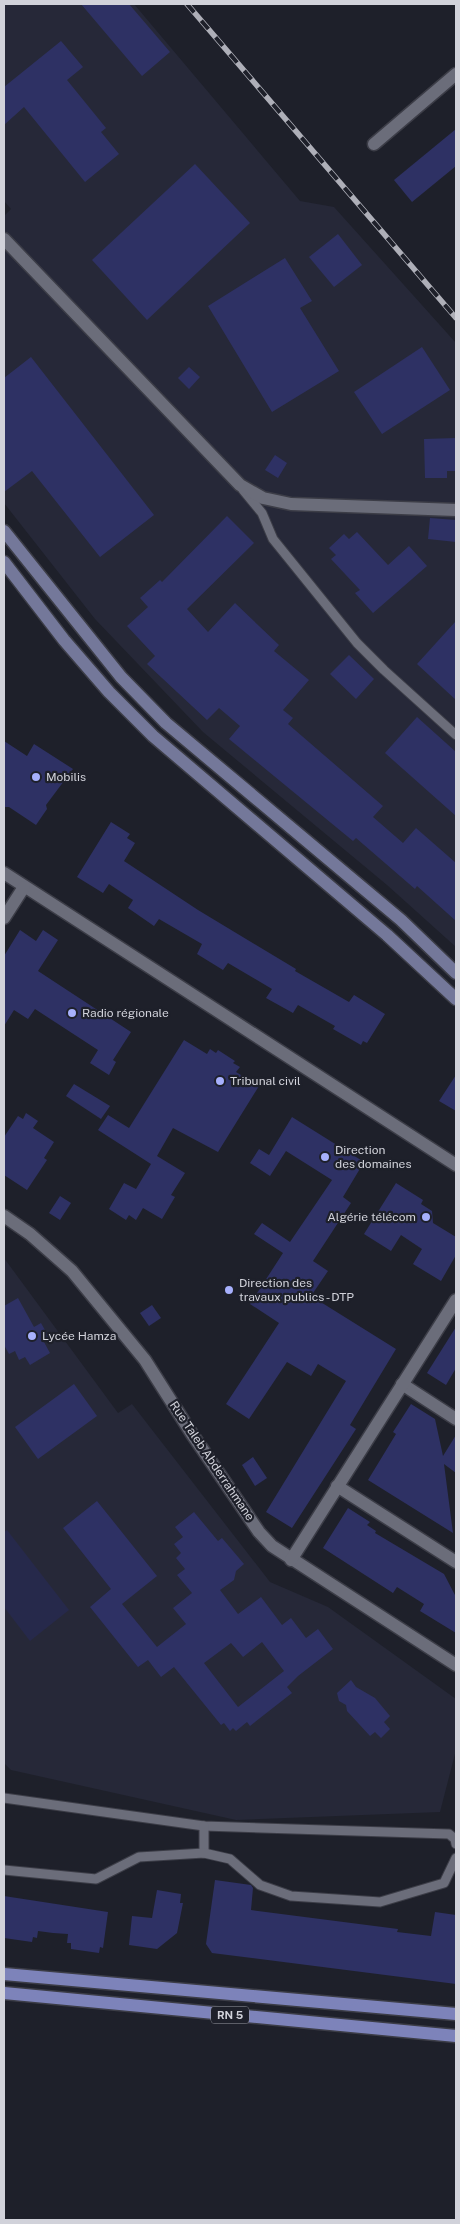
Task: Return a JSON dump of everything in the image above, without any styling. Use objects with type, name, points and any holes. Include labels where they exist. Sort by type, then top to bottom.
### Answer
[{"type":"main road","points":[[4,531],[109,663],[166,723],[401,920],[456,973]]},
{"type":"main road","points":[[4,562],[90,670],[153,736],[387,935],[456,1000]]},
{"type":"main road","name":"RN 5","points":[[4,1974],[456,2014]]},
{"type":"main road","name":"RN 5","points":[[4,1993],[456,2036]]},
{"type":"street","points":[[374,144],[456,74]]},
{"type":"street","points":[[4,239],[240,485],[263,498],[291,504],[456,510]]},
{"type":"street","points":[[4,873],[456,1166]]},
{"type":"street","points":[[4,918],[24,886]]},
{"type":"street","name":"Rue Taleb Abderrahmane","points":[[4,1216],[30,1234],[72,1271],[145,1360],[192,1434],[260,1532],[272,1546],[456,1665]]},
{"type":"street","points":[[291,1560],[456,1300]]},
{"type":"street","points":[[402,1384],[456,1419]]},
{"type":"street","points":[[338,1486],[456,1562]]},
{"type":"lane","points":[[240,485],[262,513],[273,539],[357,642],[384,670],[456,734]]},
{"type":"lane","points":[[4,1798],[204,1826],[448,1834],[455,1839],[456,1844]]},
{"type":"lane","points":[[204,1826],[204,1853]]},
{"type":"lane","points":[[4,1870],[96,1879],[139,1857],[204,1853],[230,1859],[260,1885],[291,1896],[380,1902],[444,1883],[456,1858]]},
{"type":"shaded area","points":[[4,4],[134,4],[300,201],[334,207],[456,343],[456,947],[387,885],[203,732],[95,619],[4,503],[4,216],[11,209],[4,201]]},
{"type":"shaded area","points":[[4,1258],[118,1413],[132,1404],[270,1582],[328,1607],[456,1699],[456,1750],[440,1812],[236,1820],[11,1770],[4,1763]]},
{"type":"shaded area","points":[[7,1530],[69,1610],[30,1641],[4,1607],[4,1532]]},
{"type":"building","points":[[81,4],[129,4],[170,52],[142,76]]},
{"type":"building","points":[[61,41],[83,67],[67,80],[106,128],[101,132],[119,154],[85,182],[24,107],[4,125],[4,87]]},
{"type":"building","points":[[456,129],[456,166],[412,202],[394,180]]},
{"type":"building","points":[[195,164],[250,223],[147,320],[92,260]]},
{"type":"building","points":[[338,234],[362,265],[334,287],[309,257]]},
{"type":"building","points":[[285,258],[312,301],[300,308],[339,371],[272,412],[208,306]]},
{"type":"building","points":[[422,347],[450,390],[382,434],[354,392]]},
{"type":"building","points":[[31,357],[154,515],[100,557],[32,471],[4,492],[4,378]]},
{"type":"building","points":[[189,367],[200,377],[189,389],[178,378]]},
{"type":"building","points":[[456,438],[456,471],[447,471],[447,478],[425,478],[424,439]]},
{"type":"building","points":[[275,455],[287,463],[278,478],[265,470]]},
{"type":"building","points":[[227,516],[254,543],[187,609],[208,632],[235,603],[279,645],[274,651],[309,680],[283,710],[293,718],[288,724],[383,806],[373,817],[403,843],[416,828],[456,863],[456,921],[417,886],[415,889],[356,838],[353,841],[229,739],[240,726],[219,708],[207,720],[147,664],[155,656],[127,626],[148,607],[140,598],[160,580],[162,582]]},
{"type":"building","points":[[430,518],[456,520],[456,542],[428,539]]},
{"type":"building","points":[[357,532],[388,565],[409,546],[427,566],[373,613],[355,593],[360,590],[331,559],[336,555],[329,548],[344,534],[349,539]]},
{"type":"building","points":[[456,621],[456,700],[417,664]]},
{"type":"building","points":[[349,655],[374,679],[356,699],[330,674]]},
{"type":"building","points":[[417,717],[456,752],[456,816],[385,753]]},
{"type":"building","name":"Mobilis","points":[[4,741],[27,756],[34,744],[73,769],[46,805],[47,809],[36,825],[9,807],[4,807]]},
{"type":"building","points":[[111,822],[130,834],[127,838],[135,843],[124,861],[198,910],[296,969],[295,971],[349,1002],[354,995],[385,1014],[367,1043],[363,1041],[361,1045],[333,1029],[335,1026],[298,1005],[293,1013],[266,998],[272,989],[228,963],[223,970],[197,954],[202,944],[159,919],[154,926],[128,908],[133,900],[109,884],[103,893],[77,877]]},
{"type":"building","name":"Radio régionale","points":[[20,930],[36,941],[43,930],[58,940],[38,971],[131,1032],[113,1060],[116,1062],[109,1075],[90,1063],[98,1050],[35,1009],[28,1019],[14,1010],[4,1026],[4,956]]},
{"type":"building","points":[[184,1040],[207,1054],[210,1049],[216,1053],[218,1050],[235,1061],[233,1063],[240,1067],[236,1072],[259,1086],[218,1152],[173,1128],[157,1156],[185,1173],[171,1195],[175,1197],[162,1219],[143,1208],[136,1220],[129,1215],[126,1220],[109,1209],[124,1183],[136,1189],[151,1164],[98,1130],[108,1115],[129,1128]]},
{"type":"building","points":[[456,1075],[456,1111],[439,1101]]},
{"type":"building","points":[[74,1084],[110,1106],[101,1119],[66,1096]]},
{"type":"building","points":[[26,1113],[38,1121],[33,1128],[54,1142],[44,1158],[47,1160],[27,1190],[4,1175],[4,1137],[18,1116],[23,1119]]},
{"type":"building","points":[[292,1117],[364,1162],[343,1197],[351,1203],[313,1261],[328,1271],[311,1296],[396,1349],[350,1425],[356,1429],[292,1528],[266,1512],[346,1381],[318,1364],[311,1376],[287,1362],[249,1419],[226,1404],[279,1323],[250,1304],[283,1253],[254,1234],[262,1223],[290,1242],[332,1180],[286,1151],[270,1176],[250,1163],[259,1149],[269,1155]]},
{"type":"building","points":[[396,1183],[423,1200],[421,1204],[432,1211],[433,1223],[456,1237],[456,1255],[441,1281],[413,1264],[422,1249],[401,1235],[391,1251],[364,1234]]},
{"type":"building","points":[[60,1196],[71,1203],[60,1220],[49,1213]]},
{"type":"building","points":[[18,1298],[34,1327],[41,1323],[50,1339],[44,1342],[50,1353],[30,1365],[25,1357],[19,1360],[15,1351],[9,1354],[4,1345],[4,1306]]},
{"type":"building","points":[[152,1305],[161,1318],[149,1326],[140,1313]]},
{"type":"building","points":[[456,1327],[456,1368],[446,1385],[427,1373]]},
{"type":"building","points":[[74,1384],[97,1416],[38,1459],[15,1427]]},
{"type":"building","points":[[411,1404],[435,1419],[443,1456],[456,1435],[456,1473],[444,1464],[453,1533],[368,1480],[396,1434],[393,1432]]},
{"type":"building","points":[[253,1457],[267,1478],[255,1486],[242,1465]]},
{"type":"building","points":[[97,1501],[157,1576],[122,1604],[157,1647],[186,1624],[173,1608],[192,1593],[177,1575],[185,1569],[176,1558],[181,1553],[174,1544],[183,1537],[175,1527],[194,1512],[218,1541],[222,1538],[244,1564],[236,1571],[234,1580],[220,1590],[238,1614],[261,1597],[282,1625],[291,1618],[306,1638],[318,1629],[333,1649],[287,1687],[292,1693],[250,1726],[247,1722],[236,1731],[233,1728],[230,1731],[224,1723],[221,1725],[174,1667],[161,1677],[148,1660],[138,1667],[90,1607],[111,1589],[63,1528]],"holes":[[[262,1642],[284,1671],[238,1707],[204,1663],[231,1643],[243,1657]]]},
{"type":"building","points":[[348,1508],[370,1522],[367,1525],[376,1531],[375,1533],[444,1574],[456,1597],[456,1633],[420,1611],[424,1604],[397,1587],[393,1593],[323,1548]]},
{"type":"building","points":[[351,1680],[356,1687],[375,1698],[390,1716],[384,1722],[390,1729],[381,1738],[375,1732],[370,1736],[347,1711],[346,1705],[339,1701],[337,1693]]},
{"type":"building","points":[[215,1880],[251,1885],[253,1888],[251,1910],[398,1929],[397,1932],[431,1936],[435,1912],[456,1915],[456,1984],[212,1953],[206,1944]]},
{"type":"building","points":[[157,1890],[181,1894],[180,1903],[183,1903],[177,1933],[157,1949],[129,1945],[132,1916],[152,1918]]},
{"type":"building","points":[[4,1896],[108,1912],[103,1948],[100,1947],[99,1953],[71,1949],[71,1943],[67,1943],[68,1934],[38,1931],[37,1938],[33,1937],[32,1942],[4,1938]]},
{"type":"railway","points":[[187,4],[456,318]]},
{"type":"place","name":"Mobilis","points":[[36,777]]},
{"type":"place","name":"Radio régionale","points":[[72,1013]]},
{"type":"place","name":"Tribunal civil","points":[[220,1081]]},
{"type":"place","name":"Direction des domaines","points":[[325,1157]]},
{"type":"place","name":"Algérie télécom","points":[[426,1217]]},
{"type":"place","name":"Direction des travaux publics - DTP","points":[[229,1290]]},
{"type":"place","name":"Lycée Hamza","points":[[32,1336]]}]
